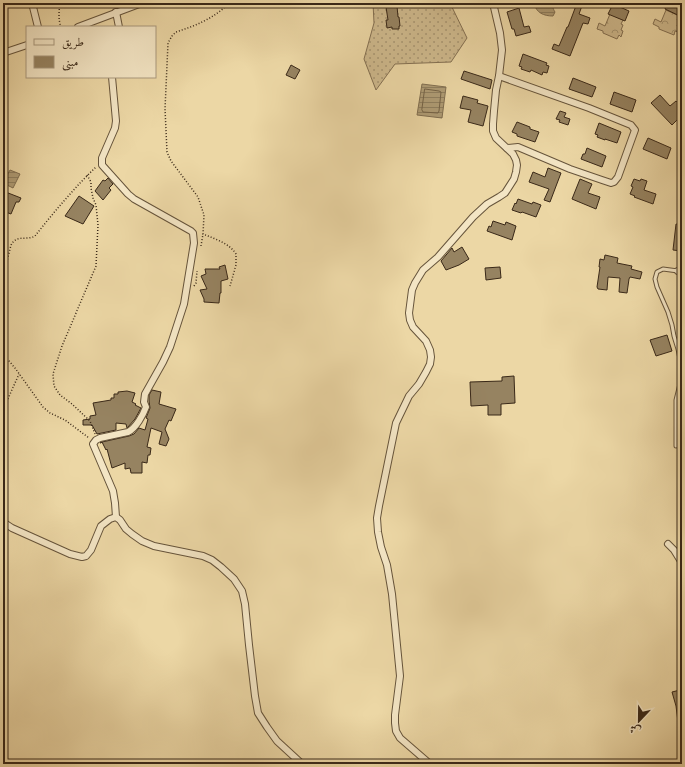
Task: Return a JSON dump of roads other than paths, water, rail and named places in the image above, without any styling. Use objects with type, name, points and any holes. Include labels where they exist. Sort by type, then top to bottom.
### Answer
[{"type":"street","points":[[32,3],[38,26]]},
{"type":"street","points":[[81,26],[142,3]]},
{"type":"street","points":[[430,764],[400,738],[396,731],[395,715],[400,676],[392,594],[387,565],[378,532],[377,518],[378,506],[396,422],[409,396],[419,384],[430,364],[430,350],[426,342],[413,327],[410,320],[409,313],[412,290],[423,270],[438,257],[473,217],[487,204],[505,193],[514,179],[517,165],[516,160],[513,154],[496,138],[492,124],[502,50],[498,21],[493,3]]},
{"type":"street","points":[[116,12],[119,26]]},
{"type":"street","points":[[3,53],[26,45]]},
{"type":"street","points":[[499,76],[631,125],[635,130],[618,177],[611,183],[570,169],[518,148],[507,148]]},
{"type":"street","points":[[112,78],[116,121],[115,128],[102,158],[102,165],[128,194],[138,202],[190,230],[193,233],[194,243],[184,304],[170,347],[145,394],[144,402],[146,407],[143,415],[131,431],[106,436],[95,441],[93,444],[94,448],[113,491],[116,517],[126,529],[142,541],[154,546],[203,556],[212,560],[234,579],[242,591],[245,604],[258,713],[278,741],[302,764]]},
{"type":"street","points":[[3,522],[12,528],[70,554],[82,557],[86,556],[91,550],[101,526],[110,519],[116,517]]},
{"type":"street","points":[[668,544],[674,550],[682,563]]},
{"type":"lane","points":[[680,271],[663,269],[657,272],[655,279],[672,325],[682,369]]},
{"type":"lane","points":[[676,446],[676,400],[682,376]]},
{"type":"water","points":[[534,3],[555,3],[553,5],[555,12],[553,16],[539,12]]},
{"type":"water","points":[[422,84],[446,87],[442,118],[417,115]]},
{"type":"water","points":[[10,170],[20,174],[13,188],[3,183]]}]
